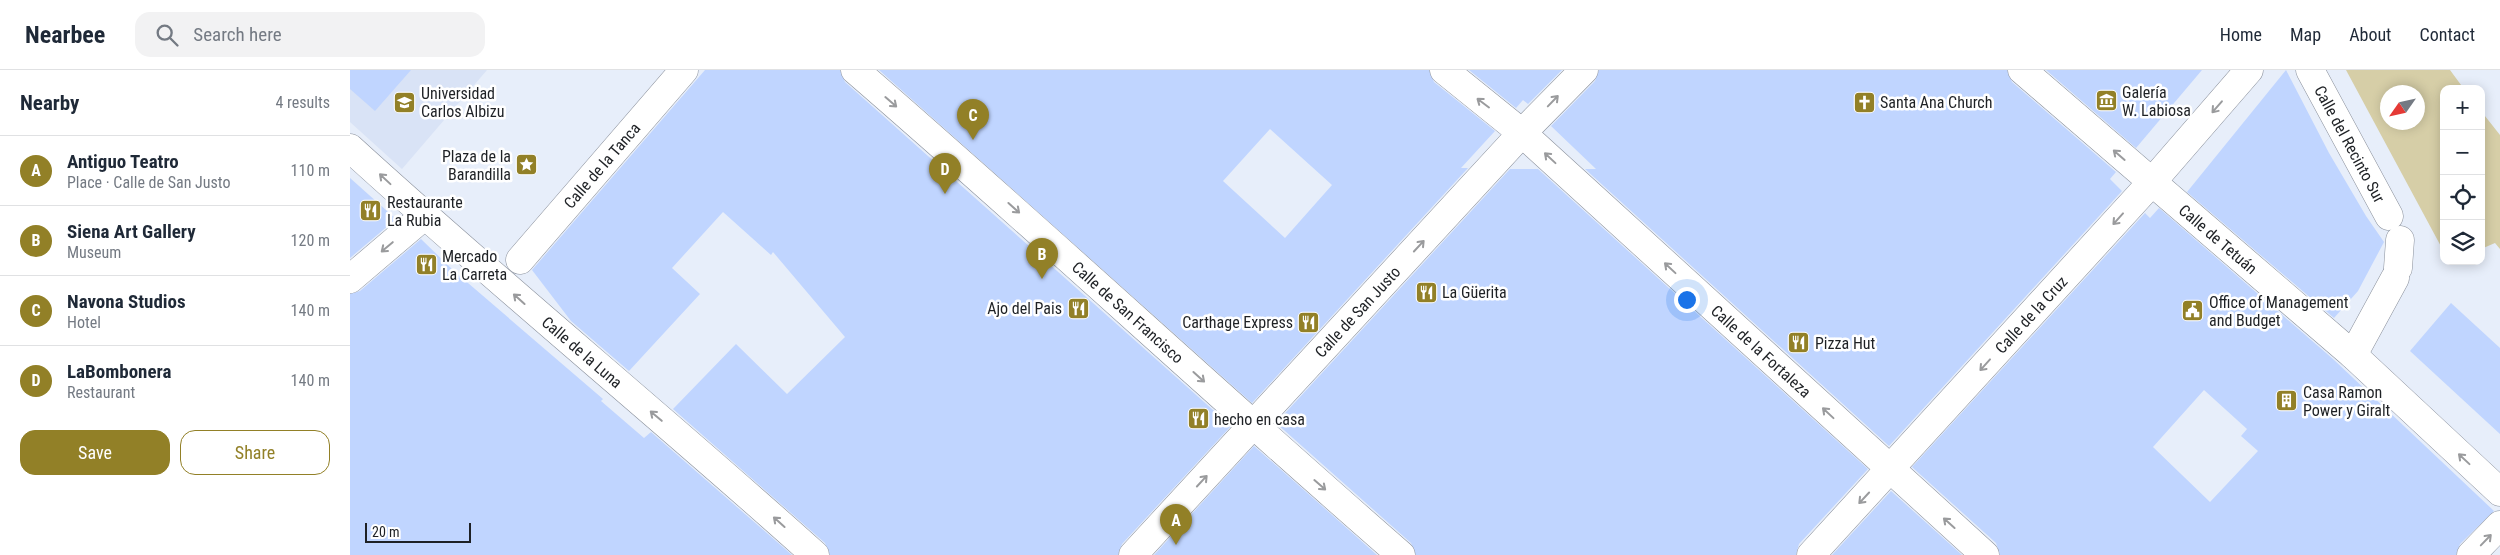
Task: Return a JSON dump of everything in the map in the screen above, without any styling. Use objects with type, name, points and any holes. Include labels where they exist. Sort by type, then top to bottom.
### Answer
[{"type":"street","name":"Calle de la Tanca","points":[[520,260],[684,70]]},
{"type":"street","name":"Calle de San Francisco","points":[[854,70],[997,193],[1253,427],[1401,555]]},
{"type":"street","name":"Calle de la Fortaleza","points":[[1444,70],[1522,133],[1985,555]]},
{"type":"street","name":"Calle de San Justo","points":[[1133,555],[1522,133],[1584,70]]},
{"type":"street","name":"Calle de Tetuán","points":[[2022,70],[2353,355],[2500,492]]},
{"type":"street","name":"Calle de la Cruz","points":[[1811,555],[2151,183],[2249,70]]},
{"type":"street","name":"Calle del Recinto Sur","points":[[2310,70],[2394,228],[2397,273],[2353,355]]},
{"type":"street","name":"Calle de la Luna","points":[[350,148],[424,216],[562,337],[730,478],[815,555]]},
{"type":"street","points":[[350,279],[424,216]]},
{"type":"street","points":[[2471,555],[2500,525]]},
{"type":"shaded area","name":"Universidad Carlos Albizu","points":[[350,70],[487,70],[402,169],[350,122]]},
{"type":"shaded area","points":[[2346,70],[2450,70],[2461,85],[2440,85],[2440,245]]},
{"type":"shaded area","points":[[2485,116],[2500,135],[2500,249],[2495,243],[2485,247]]},
{"type":"building","points":[[350,70],[411,70],[375,111],[350,89]]},
{"type":"building","points":[[705,70],[840,70],[845,82],[1231,426],[1122,544],[1118,555],[830,555],[825,543],[673,409],[736,344],[787,394],[845,337],[773,252],[771,255],[723,212],[672,268],[700,294],[629,371],[571,321],[532,270]]},
{"type":"building","points":[[879,70],[1429,70],[1434,82],[1495,131],[1461,168],[1468,168],[1252,403]],"holes":[[[1270,129],[1332,185],[1285,238],[1223,181]]]},
{"type":"building","points":[[1469,70],[1562,70],[1528,104],[1523,100],[1516,108]]},
{"type":"building","points":[[1599,70],[2007,70],[2012,82],[2116,172],[2110,179],[2122,191],[1889,446],[1585,169],[1596,169],[1551,126],[1595,81]]},
{"type":"building","points":[[2046,70],[2202,70],[2136,148]]},
{"type":"building","points":[[2286,70],[2329,153],[2366,216],[2384,242],[2358,291],[2334,318],[2187,192]]},
{"type":"building","points":[[1510,169],[1538,169],[1868,469],[1799,544],[1796,555],[1416,555],[1411,543],[1276,423]]},
{"type":"building","points":[[350,178],[396,219],[350,258]]},
{"type":"building","points":[[2159,208],[2333,359],[2494,511],[2460,544],[2456,555],[2000,555],[1996,543],[1912,467],[2145,213],[2150,218]],"holes":[[[2204,390],[2247,429],[2241,436],[2258,451],[2210,502],[2153,447]]]},
{"type":"building","points":[[421,239],[454,271],[603,399],[601,401],[644,438],[651,432],[792,555],[350,555],[350,294],[360,291]]},
{"type":"building","points":[[2451,303],[2500,348],[2500,434],[2410,351]]},
{"type":"building","points":[[1254,446],[1322,506],[1377,555],[1154,555]]},
{"type":"building","points":[[1891,491],[1962,555],[1832,555]]},
{"type":"place","name":"Galería W. Labiosa","points":[[2106,101]]},
{"type":"place","name":"Universidad Carlos Albizu","points":[[405,102]]},
{"type":"place","name":"Santa Ana Church","points":[[1864,102]]},
{"type":"place","name":"Navona Studios","points":[[973,140]]},
{"type":"place","name":"Plaza de la Barandilla","points":[[527,165]]},
{"type":"place","name":"LaBombonera","points":[[945,194]]},
{"type":"place","name":"Restaurante La Rubia","points":[[371,211]]},
{"type":"place","name":"Mercado La Carreta","points":[[426,265]]},
{"type":"place","name":"Siena Art Gallery","points":[[1042,279]]},
{"type":"place","name":"La Güerita","points":[[1426,292]]},
{"type":"place","name":"Ajo del Pais","points":[[1078,308]]},
{"type":"place","name":"Office of Management and Budget","points":[[2193,311]]},
{"type":"place","name":"Carthage Express","points":[[1309,322]]},
{"type":"place","name":"Pizza Hut","points":[[1799,343]]},
{"type":"place","name":"Casa Ramon Power y Giralt","points":[[2287,401]]},
{"type":"place","name":"hecho en casa","points":[[1198,419]]},
{"type":"place","name":"Antiguo Teatro","points":[[1176,545]]}]
